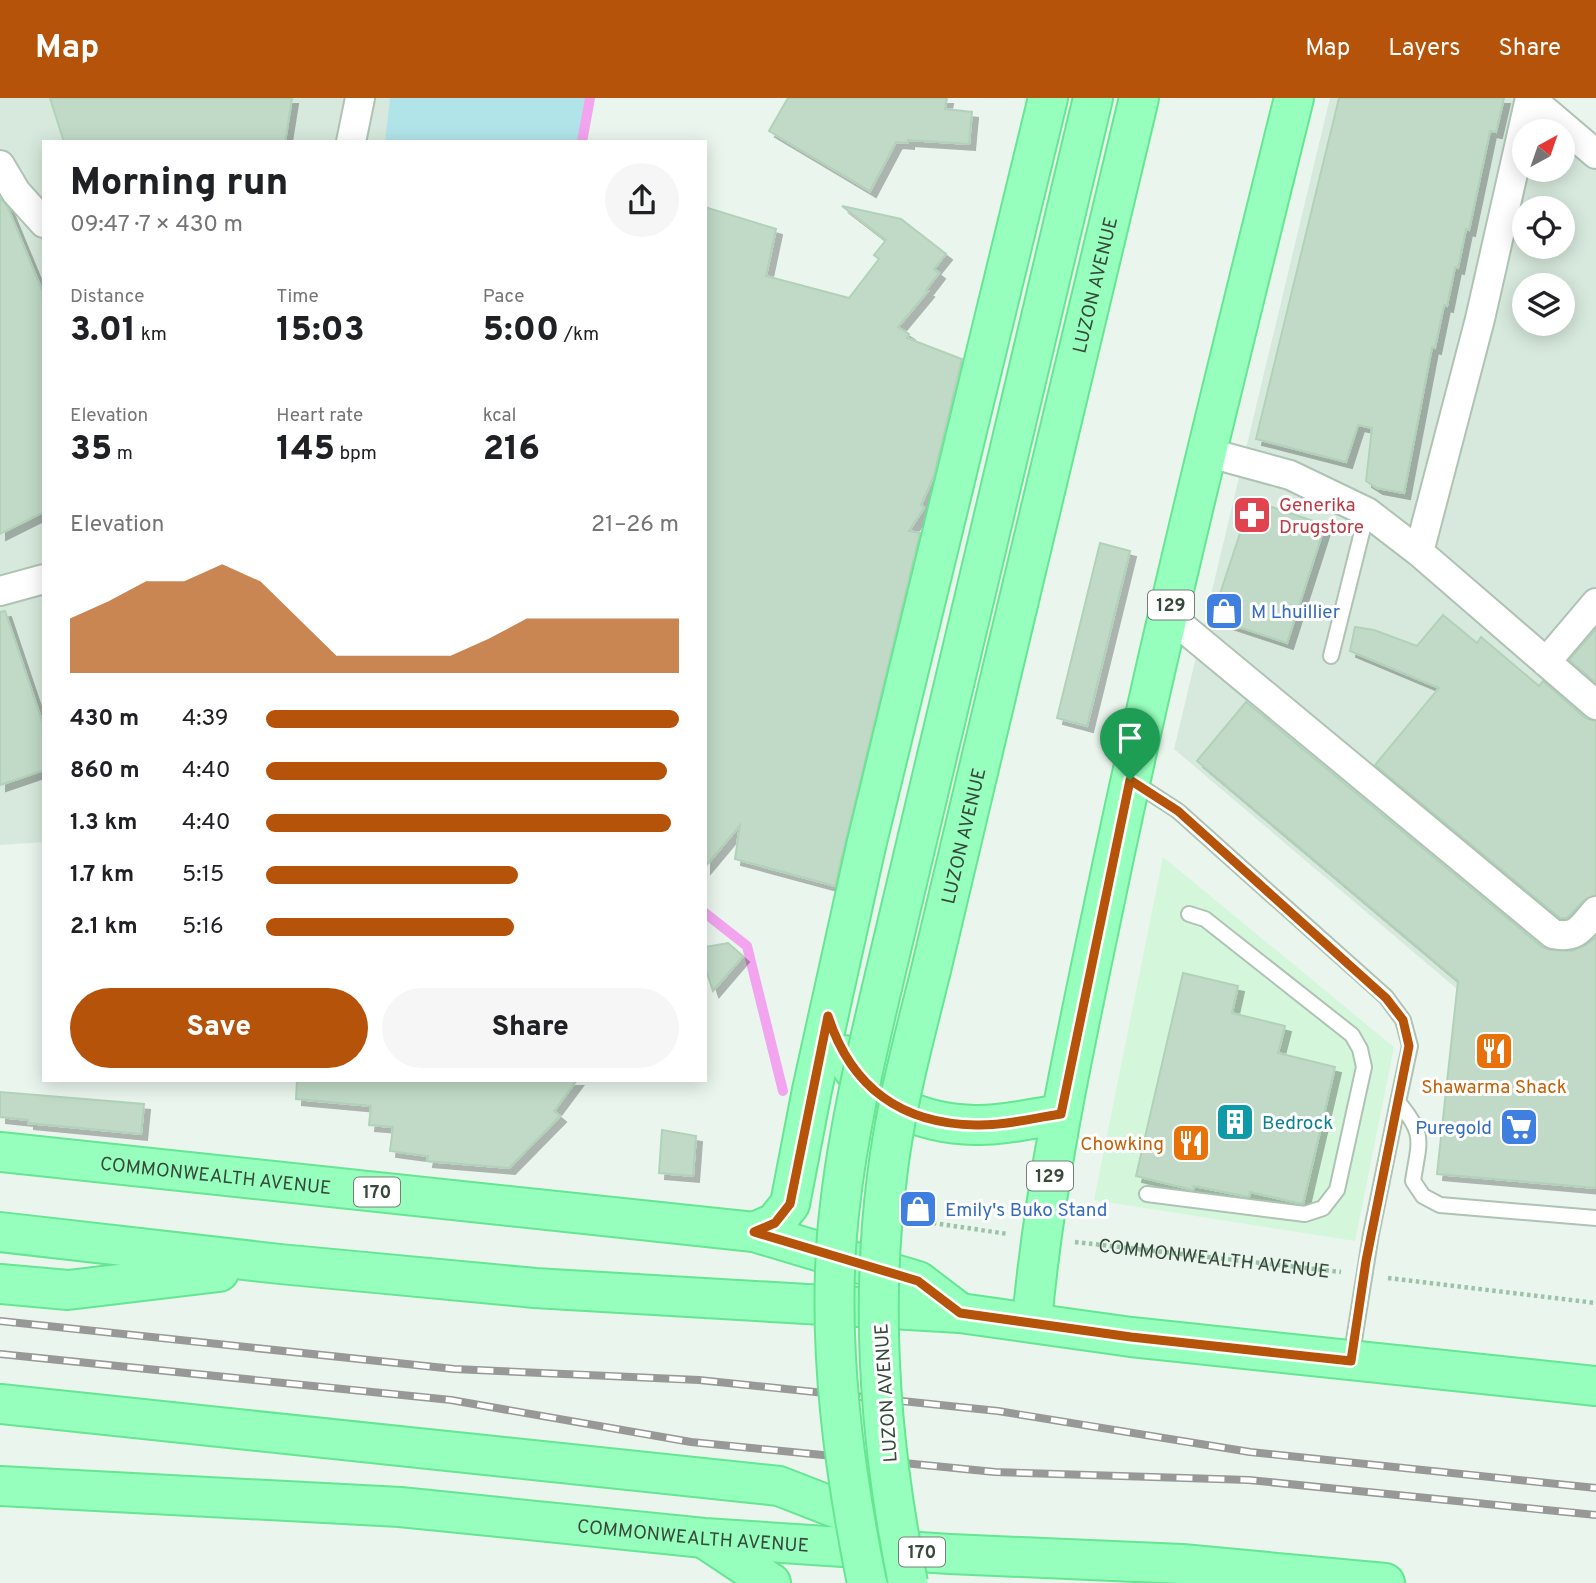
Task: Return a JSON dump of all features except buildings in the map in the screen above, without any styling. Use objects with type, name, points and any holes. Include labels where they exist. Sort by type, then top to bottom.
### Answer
[{"type":"main road","points":[[754,1232],[775,1223],[790,1204],[866,846],[1048,98]]},
{"type":"main road","points":[[867,1583],[844,1438],[835,1308],[837,1234],[856,1095],[1093,98]]},
{"type":"main road","name":"LUZON AVENUE","points":[[908,1583],[898,1535],[881,1375],[879,1297],[887,1177],[906,1073],[1139,98]]},
{"type":"main road","name":"129","points":[[1032,1321],[1040,1238],[1061,1114],[1130,780],[1206,452],[1294,98]]},
{"type":"main road","points":[[828,1016],[835,1039],[847,1061],[869,1087],[897,1108],[929,1120],[977,1126],[1061,1114]]},
{"type":"main road","name":"COMMONWEALTH AVENUE","points":[[0,1152],[754,1232],[918,1281],[960,1313]]},
{"type":"main road","points":[[0,1232],[280,1264],[536,1287],[960,1313],[1131,1337],[1596,1386]]},
{"type":"main road","points":[[0,1284],[68,1290],[280,1264]]},
{"type":"main road","points":[[0,1404],[779,1486],[950,1554]]},
{"type":"main road","name":"COMMONWEALTH AVENUE","points":[[0,1486],[400,1507],[704,1538],[950,1554],[1182,1564],[1371,1582]]},
{"type":"main road","points":[[704,1538],[771,1583]]},
{"type":"main road","points":[[1149,1583],[1182,1564]]},
{"type":"street","points":[[351,140],[360,98]]},
{"type":"street","points":[[1419,552],[1480,319],[1530,98],[1596,154]]},
{"type":"street","points":[[0,165],[16,192],[42,221]]},
{"type":"street","points":[[1206,452],[1290,475],[1367,512],[1419,552],[1596,705]]},
{"type":"street","points":[[0,591],[42,580]]},
{"type":"street","points":[[1546,662],[1596,603]]},
{"type":"street","points":[[1168,615],[1553,934],[1568,937],[1579,930],[1596,911]]},
{"type":"lane","points":[[1331,656],[1367,512]]},
{"type":"lane","points":[[1130,780],[1178,811],[1386,998],[1403,1020],[1409,1046],[1364,1275],[1351,1361]]},
{"type":"lane","points":[[1147,1194],[1305,1214],[1323,1208],[1337,1190],[1364,1067],[1360,1049],[1352,1035],[1206,919],[1189,914]]},
{"type":"lane","points":[[1398,1102],[1418,1130],[1419,1143],[1413,1181],[1423,1196],[1440,1205],[1596,1218]]},
{"type":"path","name":"COMMONWEALTH AVENUE","points":[[1040,1238],[1596,1303]]},
{"type":"shaded area","points":[[0,98],[556,98],[544,140],[42,140],[42,842],[0,845]]},
{"type":"shaded area","points":[[390,98],[585,98],[586,140],[385,140]]},
{"type":"shaded area","points":[[1330,98],[1541,98],[1567,119],[1512,119],[1512,182],[1575,182],[1575,126],[1596,143],[1596,1050],[1457,989],[1174,749]]},
{"type":"shaded area","points":[[1163,857],[1394,1047],[1355,1241],[1094,1200]]},
{"type":"waterway","points":[[582,140],[590,98]]},
{"type":"waterway","points":[[707,915],[747,946],[783,1091]]},
{"type":"railway","points":[[0,1321],[454,1369],[699,1380],[998,1411],[1250,1452],[1596,1488]]},
{"type":"railway","points":[[0,1354],[451,1400],[691,1442],[995,1472],[1249,1480],[1596,1515]]},
{"type":"place","name":"Generika Drugstore","points":[[1252,515]]},
{"type":"place","name":"M Lhuillier","points":[[1224,611]]},
{"type":"place","name":"Shawarma Shack","points":[[1494,1051]]},
{"type":"place","name":"Bedrock","points":[[1235,1122]]},
{"type":"place","name":"Puregold","points":[[1519,1127]]},
{"type":"place","name":"Chowking","points":[[1191,1143]]},
{"type":"place","name":"Emily's Buko Stand","points":[[918,1209]]},
{"type":"route","points":[[1130,780],[1178,811],[1386,998],[1403,1020],[1409,1046],[1366,1261],[1351,1361],[1131,1337],[960,1313],[918,1281],[754,1232],[775,1223],[790,1204],[828,1016],[835,1039],[847,1061],[869,1087],[897,1108],[929,1120],[977,1126],[1061,1114],[1130,780]]}]
